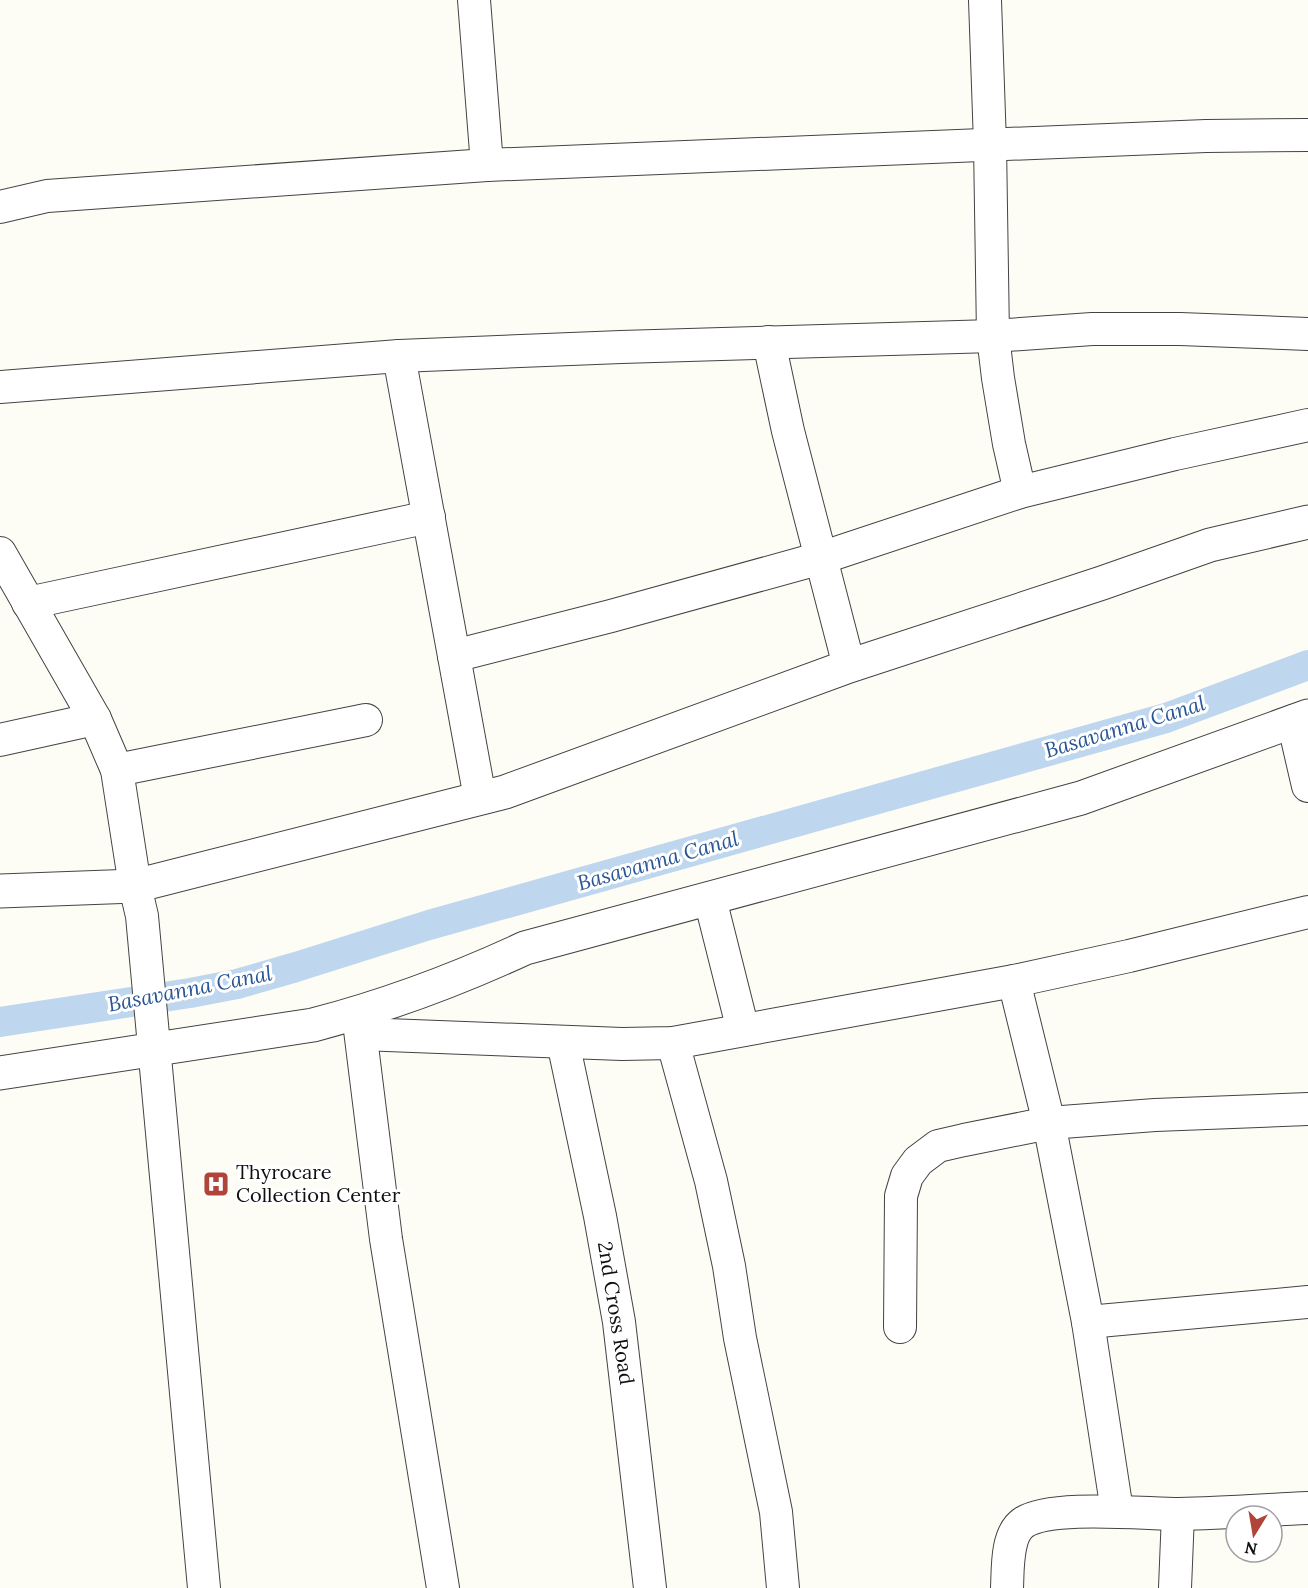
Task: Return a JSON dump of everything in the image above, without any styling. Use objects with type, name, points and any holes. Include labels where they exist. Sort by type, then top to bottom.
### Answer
[{"type":"street","points":[[474,0],[487,165]]},
{"type":"street","points":[[984,0],[990,144],[993,336],[1005,422],[1020,492]]},
{"type":"street","points":[[0,207],[47,196],[487,165],[1206,136],[1308,135]]},
{"type":"street","points":[[0,387],[399,356],[993,336],[1092,329],[1180,329],[1308,334]]},
{"type":"street","points":[[769,342],[793,452],[849,666]]},
{"type":"street","points":[[399,356],[480,798]]},
{"type":"street","points":[[454,656],[611,616],[821,558],[1020,492],[1175,454],[1308,425]]},
{"type":"street","points":[[28,603],[429,517]]},
{"type":"street","points":[[0,891],[138,901],[505,792],[849,666],[1210,545],[1308,522]]},
{"type":"street","points":[[0,553],[95,719],[117,770],[138,901],[154,1034],[204,1588]]},
{"type":"street","points":[[360,1023],[525,948],[1081,798],[1301,718],[1308,786]]},
{"type":"street","points":[[0,740],[95,719]]},
{"type":"street","points":[[117,770],[366,720]]},
{"type":"street","points":[[710,899],[743,1030]]},
{"type":"street","points":[[0,1073],[154,1034],[313,1024],[360,1023],[563,1042],[673,1043],[1014,981],[1129,956],[1308,912]]},
{"type":"street","points":[[1014,981],[1049,1123],[1088,1322],[1117,1511]]},
{"type":"street","points":[[360,1023],[386,1239],[443,1588]]},
{"type":"street","name":"2nd Cross Road","points":[[563,1042],[598,1206],[619,1322],[650,1588]]},
{"type":"street","points":[[673,1043],[711,1181],[729,1266],[740,1338],[776,1512],[783,1588]]},
{"type":"street","points":[[900,1327],[901,1197],[907,1176],[918,1161],[938,1146],[1049,1123],[1155,1115],[1308,1109]]},
{"type":"street","points":[[1088,1322],[1308,1302]]},
{"type":"street","points":[[1007,1588],[1009,1555],[1014,1536],[1023,1523],[1034,1518],[1058,1513],[1117,1511],[1178,1514],[1308,1508]]},
{"type":"street","points":[[1175,1588],[1178,1514]]},
{"type":"waterway","name":"Basavanna Canal","points":[[0,1022],[237,984],[429,925],[1166,718],[1308,665]]},
{"type":"place","name":"Thyrocare Collection Center","points":[[216,1184]]}]
